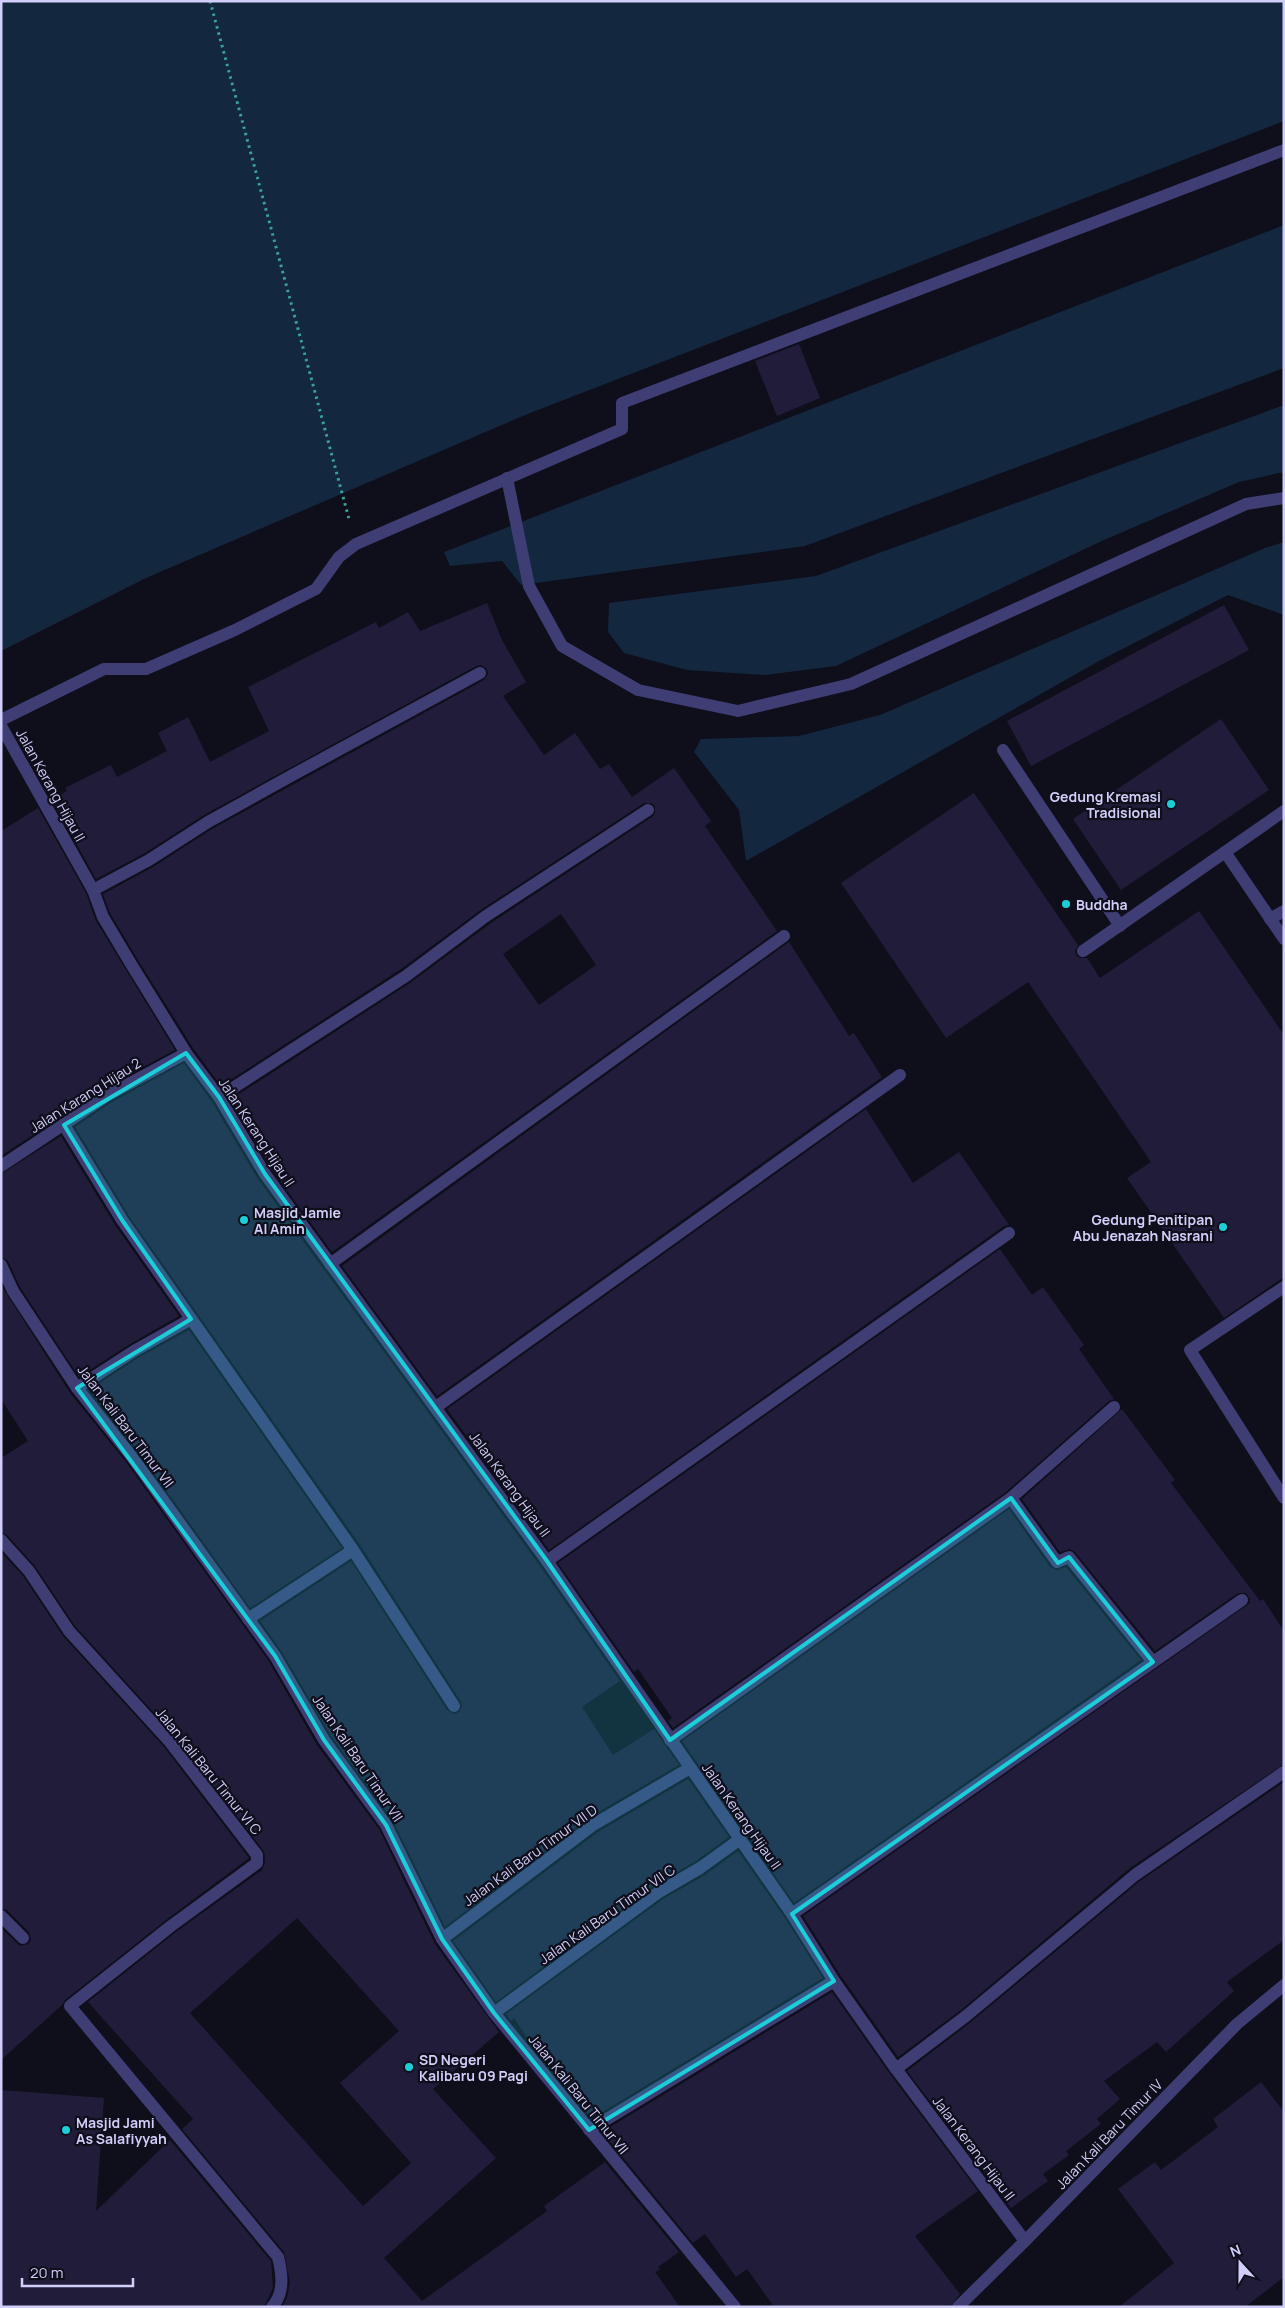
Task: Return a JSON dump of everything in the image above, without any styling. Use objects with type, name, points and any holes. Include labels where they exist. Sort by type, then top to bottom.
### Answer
[{"type":"street","points":[[1,720],[104,669],[146,669],[235,630],[316,588],[339,557],[356,544],[622,429],[622,403],[1284,150]]},
{"type":"street","points":[[507,478],[529,586],[562,646],[638,690],[738,712],[852,684],[1246,504],[1284,498]]},
{"type":"street","points":[[92,890],[149,860],[208,822],[480,673]]},
{"type":"street","name":"Jalan Kerang Hijau II","points":[[1,726],[92,890],[103,917],[186,1053],[219,1097],[265,1174],[547,1561],[792,1914],[834,1981],[896,2068],[1025,2241]]},
{"type":"street","points":[[1003,750],[1120,926]]},
{"type":"street","points":[[219,1097],[406,976],[486,916],[648,810]]},
{"type":"street","points":[[1083,952],[1284,811]]},
{"type":"street","points":[[1225,852],[1284,939]]},
{"type":"street","points":[[1270,919],[1284,911]]},
{"type":"street","points":[[330,1264],[784,936]]},
{"type":"street","name":"Jalan Karang Hijau 2","points":[[1,1166],[108,1095],[186,1053]]},
{"type":"street","points":[[436,1407],[900,1074]]},
{"type":"street","points":[[64,1125],[122,1220],[353,1550],[454,1706]]},
{"type":"street","points":[[547,1561],[1009,1233]]},
{"type":"street","name":"Jalan Kali Baru Timur VII","points":[[1,1265],[13,1291],[77,1388],[132,1457],[275,1656],[324,1740],[386,1825],[442,1939],[494,2013],[735,2307]]},
{"type":"street","points":[[1284,1286],[1190,1350],[1284,1498]]},
{"type":"street","points":[[77,1388],[134,1351],[191,1319]]},
{"type":"street","points":[[670,1740],[1011,1498],[1114,1407]]},
{"type":"street","points":[[1011,1498],[1057,1562],[1069,1557],[1153,1662]]},
{"type":"street","name":"Jalan Kali Baru Timur VI C","points":[[1,1540],[29,1572],[69,1631],[170,1742],[226,1813],[258,1859],[257,1863],[171,1926],[70,2006],[278,2257],[283,2278],[276,2302],[272,2307]]},
{"type":"street","points":[[248,1619],[353,1550]]},
{"type":"street","points":[[792,1914],[1242,1600]]},
{"type":"street","name":"Jalan Kali Baru Timur VII D","points":[[442,1939],[593,1826],[690,1768]]},
{"type":"street","points":[[896,2068],[966,2016],[1135,1875],[1284,1772]]},
{"type":"street","name":"Jalan Kali Baru Timur VII C","points":[[494,2013],[659,1892],[700,1868],[739,1840]]},
{"type":"street","points":[[1,1916],[23,1938]]},
{"type":"street","points":[[588,2130],[834,1981]]},
{"type":"street","name":"Jalan Kali Baru Timur IV","points":[[958,2307],[1237,2024],[1284,1985]]},
{"type":"path","points":[[210,1],[356,544]]},
{"type":"highlighted area","points":[[186,1053],[219,1097],[265,1174],[547,1561],[670,1740],[1011,1498],[1058,1563],[1069,1557],[1153,1662],[792,1914],[834,1981],[589,2130],[494,2013],[442,1939],[386,1825],[324,1740],[275,1656],[77,1388],[191,1319],[122,1220],[64,1125]]},
{"type":"water","points":[[1,1],[1284,1],[1284,121],[525,415],[146,578],[1,651]]},
{"type":"water","points":[[1284,225],[1284,368],[805,546],[521,585],[502,561],[450,566],[444,552]]},
{"type":"water","points":[[1284,405],[1284,472],[1239,482],[1104,540],[836,666],[765,675],[687,670],[624,653],[608,632],[609,603],[816,576]]},
{"type":"water","points":[[1284,542],[1284,615],[1228,595],[1099,661],[746,861],[739,810],[694,752],[701,739],[799,736],[880,715],[1265,548]]},
{"type":"building","points":[[799,344],[820,398],[777,416],[755,361]]},
{"type":"building","points":[[487,603],[502,640],[526,682],[503,696],[544,755],[575,733],[600,769],[609,764],[632,797],[674,768],[711,821],[705,826],[777,931],[332,1252],[272,1170],[230,1100],[410,983],[491,923],[652,817],[655,813],[655,806],[651,803],[644,803],[482,909],[401,969],[221,1086],[193,1048],[138,960],[110,913],[103,894],[153,867],[212,829],[484,680],[488,674],[487,669],[481,665],[476,666],[204,815],[145,853],[96,879],[52,800],[67,791],[65,788],[111,765],[117,777],[167,751],[158,733],[188,717],[210,762],[269,731],[248,687],[376,622],[379,628],[408,612],[420,631]],"holes":[[[561,914],[596,965],[539,1005],[503,954]]]},
{"type":"building","points":[[1224,605],[1249,650],[1031,766],[1007,721]]},
{"type":"building","name":"Gedung Kremasi Tradisional","points":[[1221,719],[1269,790],[1121,890],[1073,819]]},
{"type":"building","points":[[974,793],[1078,945],[1075,951],[1076,955],[1080,958],[1087,958],[1100,978],[1199,911],[1284,1035],[1284,1277],[1224,1318],[1127,1178],[1151,1162],[1028,982],[946,1038],[841,883]]},
{"type":"building","points":[[38,808],[86,893],[96,921],[175,1050],[104,1088],[1,1156],[1,831]]},
{"type":"building","points":[[789,942],[849,1036],[854,1033],[882,1077],[437,1396],[342,1266]]},
{"type":"building","points":[[184,1063],[212,1102],[258,1179],[540,1566],[620,1681],[582,1707],[613,1755],[654,1729],[679,1765],[588,1818],[445,1927],[393,1821],[331,1736],[282,1652],[260,1621],[351,1561],[447,1710],[454,1714],[459,1712],[462,1706],[461,1702],[360,1545],[129,1216],[75,1127],[112,1102]]},
{"type":"building","points":[[866,1109],[913,1183],[959,1152],[1009,1225],[1004,1226],[549,1550],[447,1409]]},
{"type":"building","points":[[61,1136],[115,1225],[179,1316],[130,1344],[79,1377],[20,1287],[8,1261],[1,1257],[1,1174]]},
{"type":"building","points":[[1000,1249],[1032,1295],[1043,1287],[1084,1345],[1079,1349],[1114,1399],[1109,1401],[1006,1492],[673,1728],[668,1721],[672,1718],[638,1669],[634,1672],[558,1563]]},
{"type":"building","points":[[1,1285],[70,1393],[126,1462],[268,1660],[317,1745],[379,1829],[435,1944],[499,2032],[433,2089],[496,2158],[384,2258],[422,2301],[547,2211],[544,2206],[605,2162],[679,2252],[658,2267],[660,2269],[655,2272],[680,2307],[282,2307],[287,2298],[290,2283],[284,2252],[182,2129],[193,2119],[88,2002],[176,1932],[262,1870],[265,1863],[265,1855],[176,1737],[75,1626],[35,1566],[7,1535],[1,1532],[1,1458],[28,1441],[1,1399]],"holes":[[[297,1918],[399,2031],[340,2083],[411,2163],[363,2206],[190,2013]]]},
{"type":"building","points":[[189,1330],[342,1548],[250,1608],[139,1452],[89,1390],[138,1358]]},
{"type":"building","points":[[1122,1409],[1175,1480],[1171,1483],[1260,1601],[1263,1599],[1284,1631],[1284,1764],[1130,1868],[961,2010],[898,2057],[841,1976],[803,1916],[1250,1603],[1246,1593],[1238,1593],[1155,1651],[1075,1552],[1070,1549],[1060,1552],[1022,1499]]},
{"type":"building","points":[[1009,1509],[1050,1567],[1057,1570],[1066,1567],[1141,1660],[794,1903],[682,1741]]},
{"type":"building","points":[[1,1552],[23,1576],[63,1636],[164,1747],[249,1858],[166,1920],[65,2000],[62,2005],[1,2060],[1,1928],[20,1946],[28,1944],[31,1940],[29,1932],[7,1910],[1,1908]]},
{"type":"building","points":[[688,1779],[729,1837],[696,1861],[654,1885],[496,2002],[453,1941],[598,1832]]},
{"type":"building","points":[[1284,1782],[1284,1940],[1227,1982],[1234,1991],[1166,2052],[1157,2042],[1104,2081],[1120,2099],[1097,2119],[1101,2124],[1066,2151],[1069,2155],[1043,2174],[1048,2181],[1011,2208],[907,2071],[971,2022],[1140,1881]]},
{"type":"building","points":[[738,1851],[785,1918],[823,1978],[591,2119],[541,2041],[533,2047],[514,2018],[511,2021],[506,2014],[663,1899],[705,1875]]},
{"type":"building","points":[[832,1992],[890,2074],[978,2191],[915,2236],[960,2294],[950,2307],[774,2307],[747,2269],[736,2277],[705,2234],[693,2243],[602,2132]]},
{"type":"building","points":[[1261,2082],[1284,2112],[1284,2277],[1245,2307],[1119,2307],[1174,2263],[1118,2189],[1155,2162],[1161,2170],[1218,2127],[1213,2119]]},
{"type":"building","points":[[1,2090],[104,2098],[96,2211],[170,2140],[271,2261],[273,2288],[264,2307],[1,2307]]},
{"type":"place","name":"Gedung Kremasi Tradisional","points":[[1171,804]]},
{"type":"place","name":"Buddha","points":[[1066,904]]},
{"type":"place","name":"Masjid Jamie Al Amin","points":[[244,1220]]},
{"type":"place","name":"Gedung Penitipan Abu Jenazah Nasrani","points":[[1223,1227]]},
{"type":"place","name":"SD Negeri Kalibaru 09 Pagi","points":[[409,2067]]},
{"type":"place","name":"Masjid Jami As Salafiyyah","points":[[66,2130]]}]
